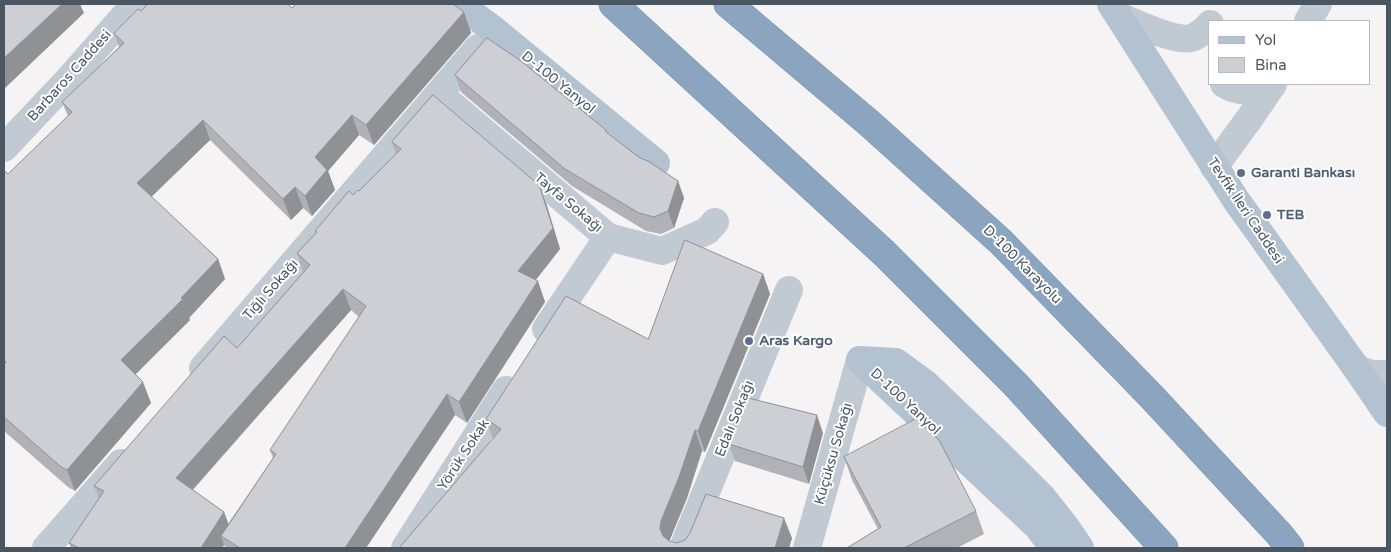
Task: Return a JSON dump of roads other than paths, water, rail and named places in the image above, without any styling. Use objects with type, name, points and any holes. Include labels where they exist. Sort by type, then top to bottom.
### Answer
[{"type":"highway","points":[[613,4],[884,253],[1017,386],[1164,548]]},
{"type":"highway","name":"D-100 Karayolu","points":[[730,5],[869,123],[1001,242],[1151,396],[1290,548]]},
{"type":"main road","name":"D-100 Yanyol","points":[[459,4],[494,30],[656,163]]},
{"type":"main road","name":"Tevfik İleri Caddesi","points":[[1115,10],[1236,200],[1358,369],[1387,413]]},
{"type":"main road","name":"D-100 Yanyol","points":[[860,360],[1036,526],[1050,547]]},
{"type":"main road","name":"D-100 Yanyol","points":[[860,360],[896,362],[926,384],[1042,497],[1080,548]]},
{"type":"street","name":"Barbaros Caddesi","points":[[4,148],[68,80],[135,4]]},
{"type":"street","points":[[1309,20],[1318,4]]},
{"type":"street","points":[[1115,10],[1172,37],[1190,38],[1202,31],[1208,24]]},
{"type":"street","name":"Tığlı Sokağı","points":[[189,383],[494,30]]},
{"type":"street","points":[[1226,85],[1248,91],[1272,85]]},
{"type":"street","points":[[1214,167],[1252,116],[1272,85]]},
{"type":"street","name":"Tayfa Sokağı","points":[[439,94],[608,236],[662,251],[707,231],[715,222]]},
{"type":"street","name":"Yörük Sokak","points":[[405,548],[608,236]]},
{"type":"street","name":"Edalı Sokağı","points":[[683,548],[788,290]]},
{"type":"street","name":"Küçüksu Sokağı","points":[[807,548],[860,360]]},
{"type":"street","points":[[1358,369],[1372,374],[1387,374]]},
{"type":"street","points":[[46,548],[137,443]]},
{"type":"place","name":"Garanti Bankası","points":[[1241,173]]},
{"type":"place","name":"TEB","points":[[1267,215]]},
{"type":"place","name":"Aras Kargo","points":[[749,341]]}]
